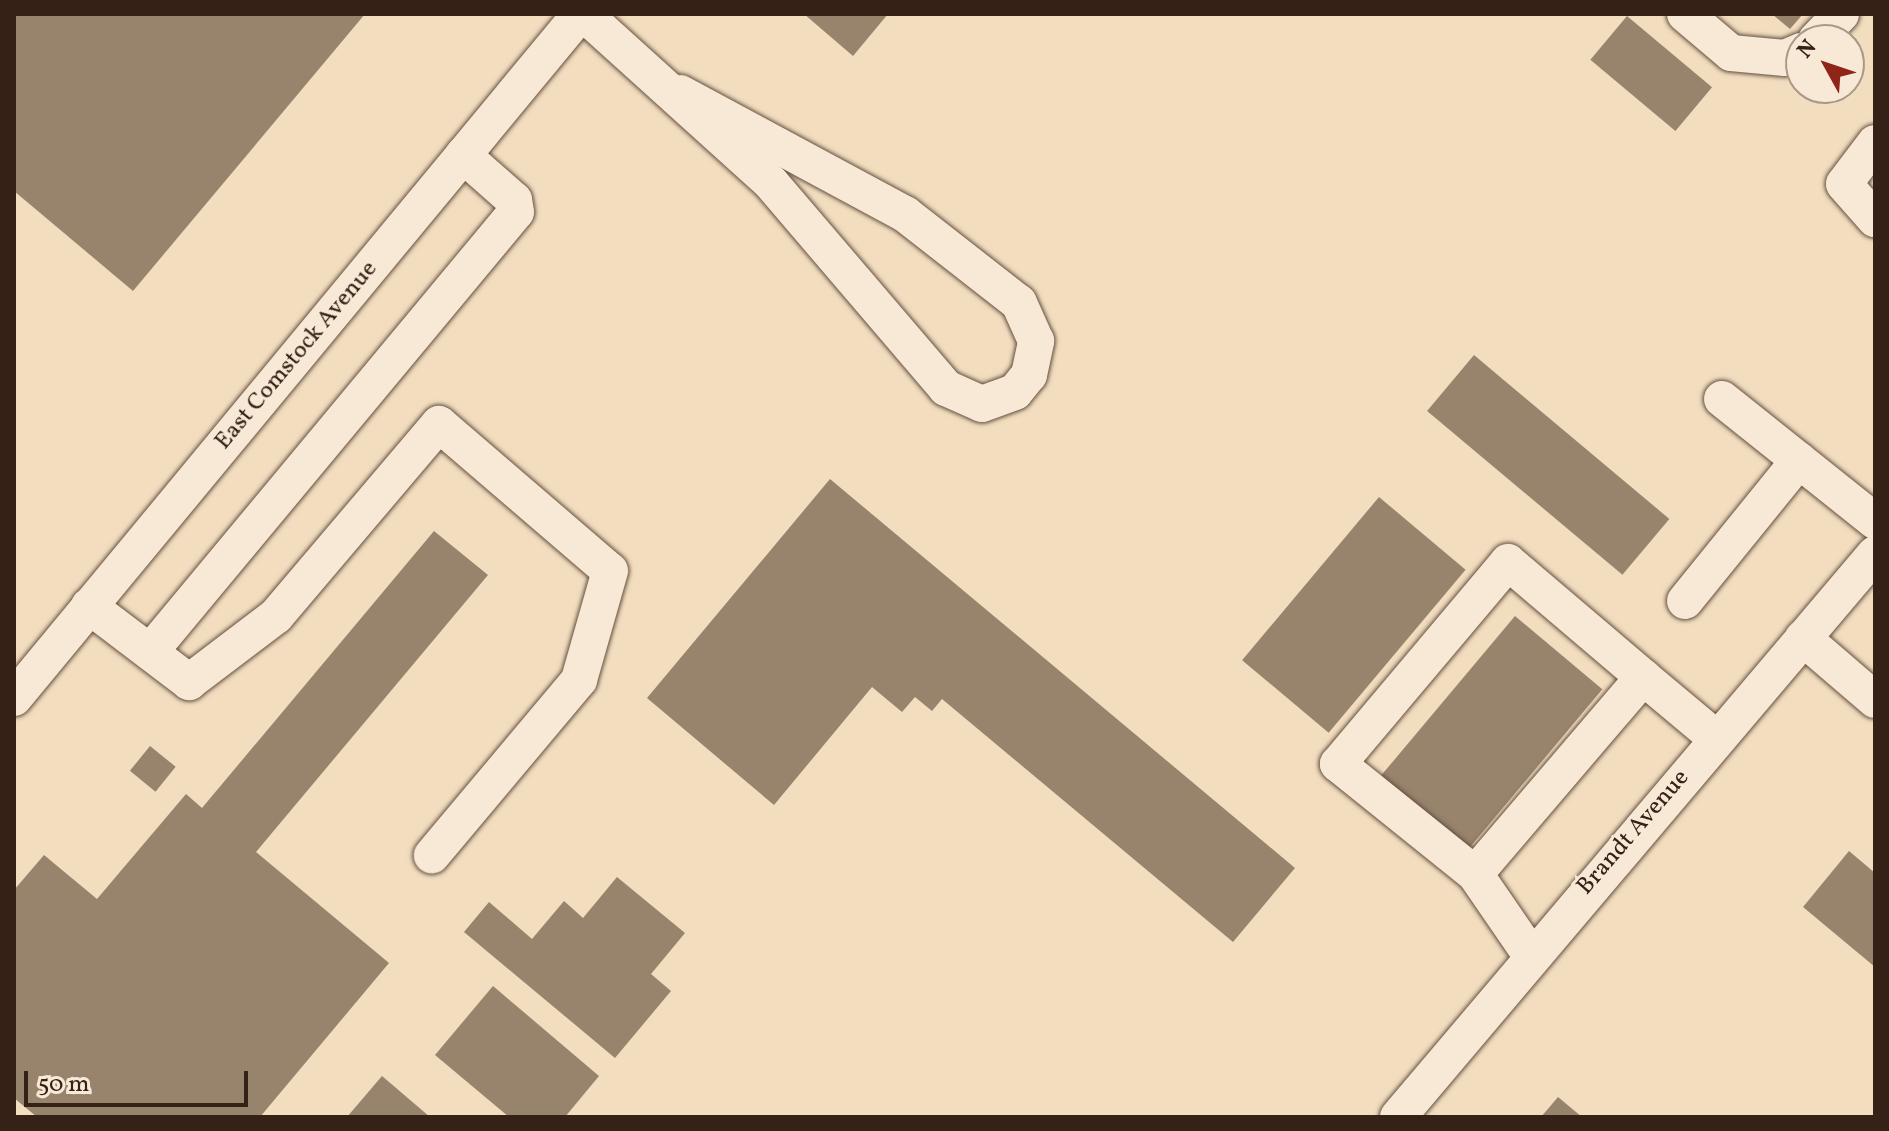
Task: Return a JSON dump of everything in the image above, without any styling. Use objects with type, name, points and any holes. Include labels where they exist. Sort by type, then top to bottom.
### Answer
[{"type":"street","points":[[582,14],[680,93],[771,183],[946,388],[982,404],[1015,392],[1036,359],[1036,341],[1019,303],[905,214],[680,93]]},
{"type":"street","name":"East Comstock Avenue","points":[[14,698],[582,14]]},
{"type":"street","points":[[1685,14],[1731,53],[1785,58]]},
{"type":"street","points":[[1875,143],[1844,184],[1875,219]]},
{"type":"street","points":[[150,652],[516,212],[514,200],[463,155]]},
{"type":"street","points":[[1722,399],[1875,521]]},
{"type":"street","points":[[89,606],[189,682],[276,616],[439,424],[610,571],[579,680],[432,855]]},
{"type":"street","points":[[1685,601],[1799,460]]},
{"type":"street","name":"Brandt Avenue","points":[[1398,1117],[1530,954],[1875,554]]},
{"type":"street","points":[[1530,954],[1475,874],[1338,764],[1508,562],[1716,738]]},
{"type":"street","points":[[1803,638],[1874,697]]},
{"type":"street","points":[[1475,874],[1643,677]]},
{"type":"building","points":[[14,14],[365,14],[133,291],[14,191]]},
{"type":"building","points":[[804,14],[888,14],[853,56]]},
{"type":"building","points":[[1772,14],[1803,14],[1794,24],[1785,25]]},
{"type":"building","points":[[1627,16],[1712,87],[1675,131],[1590,60]]},
{"type":"building","points":[[1474,355],[1669,519],[1622,575],[1427,411]]},
{"type":"building","points":[[830,479],[1295,868],[1233,942],[942,699],[932,711],[915,697],[902,712],[872,687],[774,805],[647,698]]},
{"type":"building","points":[[1379,497],[1466,570],[1329,733],[1242,660]]},
{"type":"building","points":[[434,531],[488,575],[256,852],[389,963],[260,1117],[37,1117],[14,1098],[14,890],[44,855],[97,899],[186,794],[202,808]]},
{"type":"building","points":[[1515,616],[1602,689],[1468,849],[1381,776]]},
{"type":"building","points":[[150,746],[176,767],[156,792],[130,771]]},
{"type":"building","points":[[1849,851],[1875,873],[1875,967],[1803,907]]},
{"type":"building","points":[[617,877],[685,933],[651,974],[671,991],[615,1058],[464,932],[489,902],[532,939],[564,901],[583,918]]},
{"type":"building","points":[[493,986],[599,1076],[565,1117],[509,1117],[435,1055]]},
{"type":"building","points":[[382,1076],[430,1117],[347,1117]]},
{"type":"building","points":[[1558,1097],[1582,1117],[1541,1117]]}]
